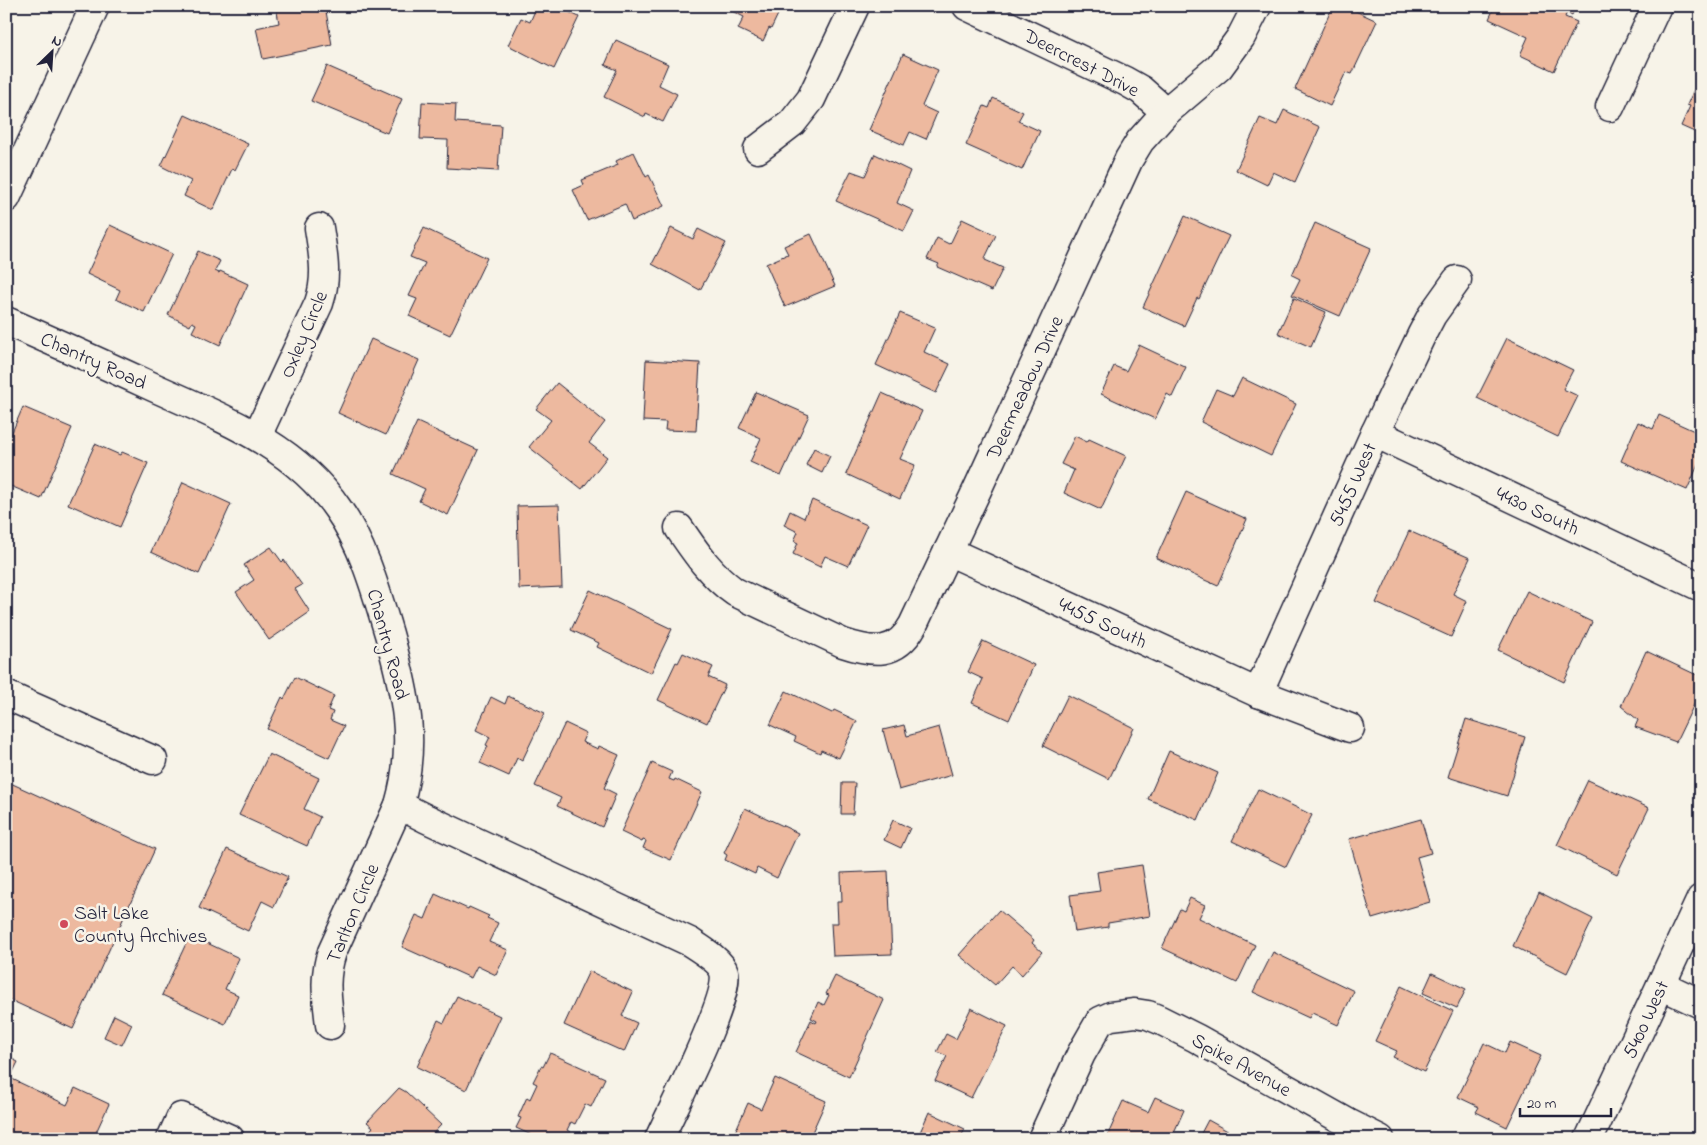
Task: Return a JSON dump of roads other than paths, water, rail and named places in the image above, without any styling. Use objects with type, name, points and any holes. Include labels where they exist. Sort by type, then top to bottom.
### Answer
[{"type":"street","points":[[6,198],[95,6]]},
{"type":"street","points":[[758,149],[792,123],[811,99],[855,6]]},
{"type":"street","name":"Deercrest Drive","points":[[966,6],[1125,81],[1141,90],[1166,112]]},
{"type":"street","name":"Deermeadow Drive","points":[[679,528],[704,564],[719,581],[735,592],[843,643],[859,649],[876,651],[887,649],[897,644],[907,635],[948,551],[1119,179],[1140,141],[1166,112],[1219,67],[1241,37],[1257,6]]},
{"type":"street","points":[[1610,107],[1657,6]]},
{"type":"street","name":"Oxley Circle","points":[[257,436],[319,303],[324,288],[325,273],[320,228]]},
{"type":"street","name":"5455 West","points":[[1258,693],[1375,434],[1432,316],[1457,280]]},
{"type":"street","name":"Chantry Road","points":[[6,321],[220,417],[257,436],[281,451],[321,488],[346,522],[362,552],[402,678],[406,698],[409,743],[405,786],[399,805]]},
{"type":"street","name":"4430 South","points":[[1375,434],[1701,587]]},
{"type":"street","name":"4455 South","points":[[948,551],[1258,693],[1350,728]]},
{"type":"street","points":[[6,695],[153,760]]},
{"type":"street","points":[[399,805],[690,942],[714,960],[724,971],[724,985],[716,1014],[659,1139]]},
{"type":"street","name":"Tarlton Circle","points":[[330,1025],[326,981],[330,959],[399,805]]},
{"type":"street","name":"5400 West","points":[[1589,1139],[1701,899]]},
{"type":"street","points":[[1661,985],[1701,1004]]},
{"type":"street","name":"Spike Avenue","points":[[1042,1139],[1081,1054],[1100,1022],[1111,1016],[1135,1013],[1148,1015],[1160,1020],[1232,1057],[1348,1123],[1380,1139]]},
{"type":"street","points":[[171,1139],[181,1117],[230,1139]]},
{"type":"place","name":"Salt Lake County Archives","points":[[64,924]]}]
